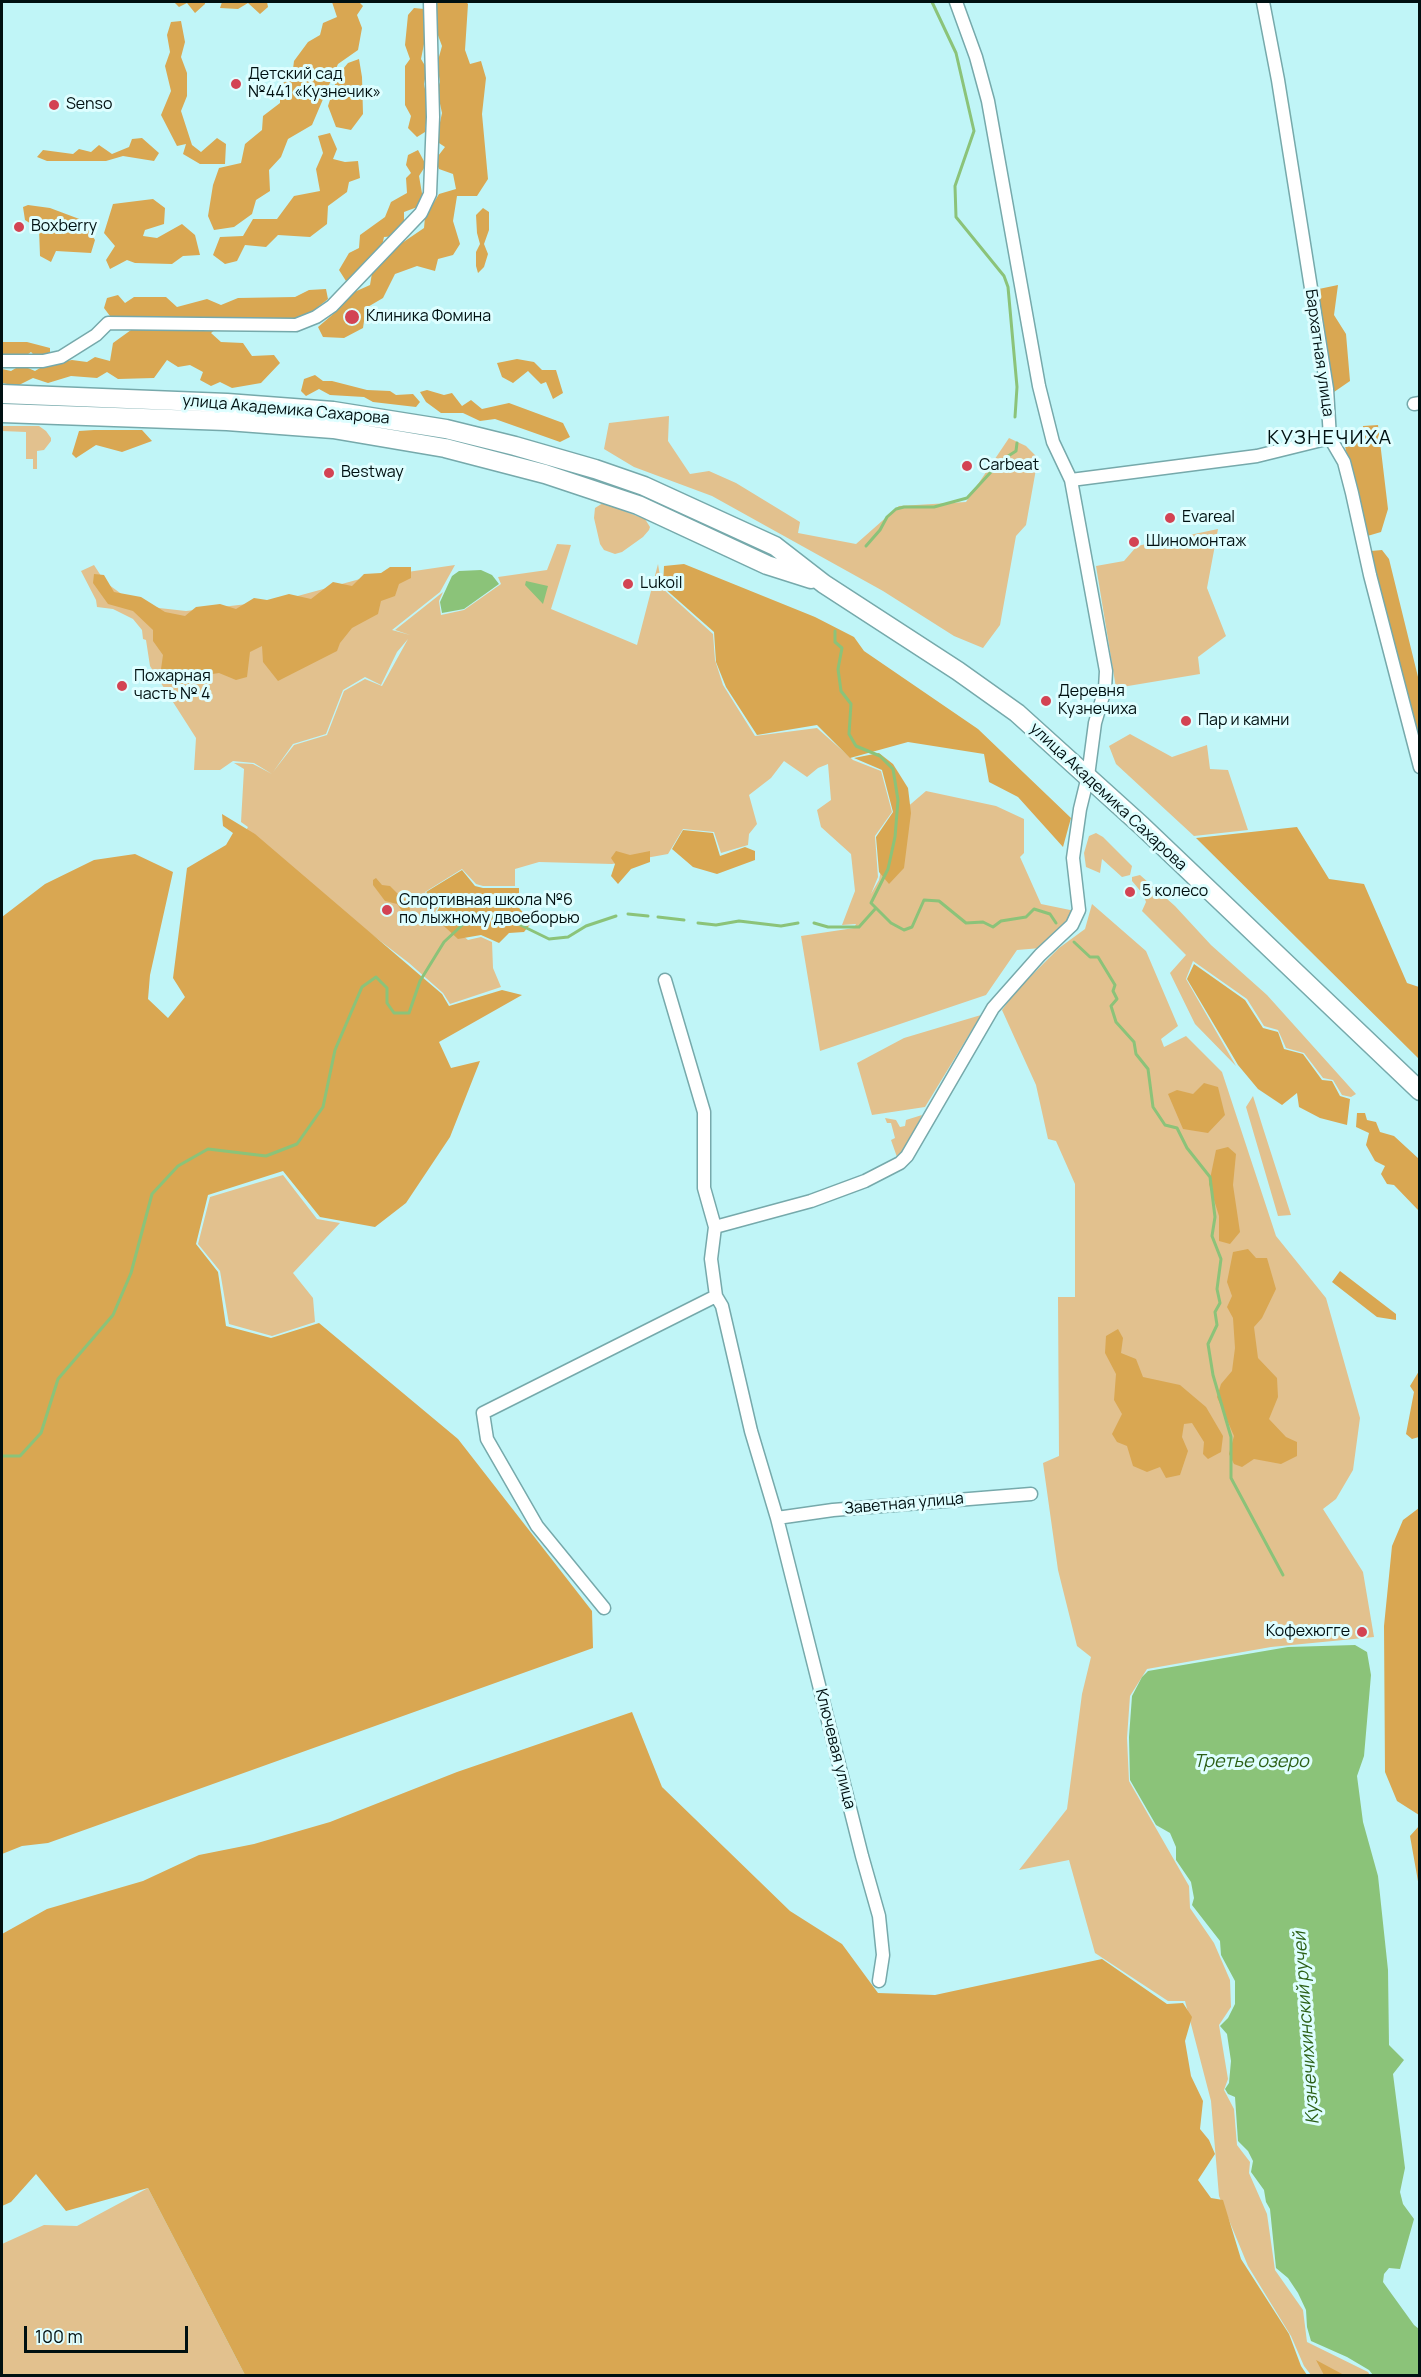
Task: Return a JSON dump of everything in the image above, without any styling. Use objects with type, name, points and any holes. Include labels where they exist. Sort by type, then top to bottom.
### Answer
[{"type":"main road","name":"улица Академика Сахарова","points":[[2,394],[216,403],[333,411],[446,429],[595,469],[644,486],[775,546],[824,584],[1009,707],[1088,776],[1419,1091]]},
{"type":"main road","name":"улица Академика Сахарова","points":[[2,413],[227,421],[312,428],[445,448],[545,474],[638,505],[767,565],[824,584]]},
{"type":"street","points":[[2,361],[43,361],[61,357],[96,335],[108,323],[296,325],[332,306],[421,213],[430,194],[433,117],[430,2]]},
{"type":"street","points":[[665,980],[704,1112],[704,1188],[716,1227],[811,1201],[865,1180],[900,1163],[907,1156],[993,1008],[1040,955],[1072,925],[1079,910],[1073,858],[1095,723],[1105,689],[1106,671],[1071,480],[1050,433],[988,101],[976,57],[956,2]]},
{"type":"street","name":"Бархатная улица","points":[[1263,2],[1278,80],[1327,388],[1330,438],[1344,462],[1370,575],[1419,766]]},
{"type":"street","points":[[1071,480],[1257,456],[1330,438]]},
{"type":"street","name":"Ключевая улица","points":[[716,1227],[711,1259],[716,1296],[722,1306],[751,1431],[777,1518],[879,1916],[884,1955],[879,1981]]},
{"type":"street","points":[[604,1608],[537,1526],[487,1439],[483,1413],[716,1296]]},
{"type":"street","name":"Заветная улица","points":[[777,1518],[832,1510],[1031,1494]]},
{"type":"shaded area","points":[[174,2],[205,2],[205,4],[195,13],[187,3],[179,7]]},
{"type":"shaded area","points":[[222,2],[267,2],[268,7],[260,14],[248,3],[238,9],[220,8]]},
{"type":"shaded area","points":[[332,2],[359,2],[363,6],[357,15],[362,28],[358,50],[338,64],[312,125],[288,139],[281,157],[269,170],[270,191],[256,200],[252,214],[234,227],[214,230],[208,216],[213,185],[219,168],[241,163],[245,144],[262,130],[263,116],[280,103],[280,85],[292,77],[294,61],[308,42],[320,35],[323,23],[337,17]]},
{"type":"shaded area","points":[[438,2],[466,2],[468,4],[465,50],[470,64],[481,61],[486,78],[482,114],[488,179],[477,196],[457,196],[453,221],[460,244],[453,255],[438,259],[435,271],[417,266],[395,274],[383,298],[366,308],[363,328],[344,338],[323,337],[318,327],[338,310],[341,298],[370,285],[372,273],[402,243],[424,228],[425,217],[439,194],[456,189],[453,174],[439,169],[435,160],[445,147],[436,141],[442,113],[437,90],[440,82],[437,64],[442,46],[436,30],[435,7]]},
{"type":"shaded area","points":[[414,8],[424,9],[427,29],[421,59],[427,69],[424,84],[428,104],[425,132],[417,137],[408,128],[411,116],[405,105],[405,66],[410,59],[405,45],[408,15]]},
{"type":"shaded area","points":[[181,21],[185,42],[181,57],[187,73],[187,96],[181,111],[192,145],[201,152],[217,138],[226,144],[225,164],[200,164],[183,154],[186,144],[177,146],[161,115],[171,91],[165,66],[170,52],[167,35],[171,22]]},
{"type":"shaded area","points":[[359,59],[363,114],[351,130],[336,127],[328,106],[338,75],[348,63]]},
{"type":"shaded area","points":[[330,133],[337,149],[333,159],[345,162],[358,161],[360,178],[349,182],[347,192],[328,206],[327,224],[310,237],[278,235],[266,247],[245,245],[237,261],[225,264],[213,255],[220,237],[243,236],[253,219],[277,219],[294,196],[320,191],[316,169],[323,153],[318,136]]},
{"type":"shaded area","points":[[142,138],[159,153],[154,161],[123,156],[106,161],[47,161],[37,157],[43,150],[73,154],[79,149],[91,152],[99,145],[112,154],[129,147],[132,139]]},
{"type":"shaded area","points":[[418,150],[426,165],[419,176],[423,199],[420,206],[404,212],[404,225],[397,236],[384,237],[379,260],[360,281],[346,281],[339,270],[349,253],[359,248],[360,235],[385,217],[391,202],[407,193],[406,178],[411,173],[406,165],[408,155]]},
{"type":"shaded area","points":[[153,199],[165,208],[164,224],[145,230],[143,236],[157,238],[182,224],[195,235],[200,255],[183,256],[172,264],[135,263],[127,260],[110,269],[106,260],[115,246],[104,233],[113,204]]},
{"type":"shaded area","points":[[28,205],[50,208],[82,220],[95,240],[91,253],[56,251],[51,262],[40,256],[39,229],[25,220],[23,207]]},
{"type":"shaded area","points":[[483,208],[489,212],[489,230],[484,244],[488,254],[484,267],[478,273],[476,252],[480,244],[476,215]]},
{"type":"shaded area","points":[[1338,285],[1334,315],[1346,334],[1350,381],[1334,392],[1314,290]]},
{"type":"shaded area","points":[[326,289],[328,299],[302,320],[226,321],[211,333],[221,342],[243,343],[252,356],[274,355],[280,363],[261,383],[232,388],[220,382],[211,386],[200,380],[203,372],[190,365],[178,367],[167,360],[154,378],[118,379],[107,372],[97,378],[71,376],[48,383],[33,378],[17,386],[2,383],[2,369],[11,371],[21,365],[35,371],[45,365],[72,360],[87,362],[95,357],[110,361],[113,343],[131,330],[128,321],[113,320],[104,308],[107,298],[118,295],[125,303],[134,297],[166,297],[177,307],[207,299],[221,305],[238,298],[295,297],[309,290]]},
{"type":"shaded area","points":[[2,342],[27,342],[50,348],[50,356],[37,358],[31,352],[24,357],[2,357]]},
{"type":"shaded area","points":[[517,359],[534,362],[542,370],[556,370],[563,393],[553,399],[546,382],[541,384],[528,371],[513,383],[502,377],[497,363]]},
{"type":"shaded area","points":[[315,375],[323,381],[332,381],[367,390],[390,391],[396,395],[413,394],[420,402],[416,407],[373,402],[364,397],[330,395],[319,389],[306,396],[301,391],[304,379]]},
{"type":"shaded area","points":[[427,390],[444,395],[452,393],[462,406],[471,400],[482,409],[509,403],[563,423],[570,437],[560,442],[495,419],[480,421],[463,413],[441,413],[426,402],[420,392]]},
{"type":"shaded area","points":[[669,416],[668,441],[690,474],[709,471],[736,483],[800,522],[798,533],[856,544],[899,506],[966,502],[1009,438],[1026,446],[1038,458],[1026,525],[1016,536],[1000,625],[983,648],[954,636],[883,591],[712,496],[634,467],[604,449],[609,423]]},
{"type":"shaded area","points":[[1378,425],[1388,509],[1381,532],[1364,537],[1345,446],[1363,439],[1363,426]]},
{"type":"shaded area","points":[[2,426],[39,426],[46,431],[51,441],[44,450],[37,451],[37,469],[33,469],[33,459],[26,459],[26,432],[2,431]]},
{"type":"shaded area","points":[[142,430],[152,441],[122,452],[96,445],[76,458],[72,454],[79,431]]},
{"type":"shaded area","points":[[603,503],[645,519],[650,527],[649,530],[622,552],[615,554],[604,550],[600,544],[594,518],[595,508]]},
{"type":"shaded area","points":[[1218,529],[1207,588],[1226,636],[1198,657],[1200,674],[1116,688],[1096,566],[1124,561],[1137,546]]},
{"type":"shaded area","points":[[557,544],[571,545],[551,609],[637,645],[658,564],[662,588],[713,634],[715,660],[723,685],[755,736],[817,728],[853,760],[881,771],[892,812],[875,836],[878,877],[871,894],[879,880],[891,821],[926,791],[996,806],[1024,819],[1024,853],[1020,857],[1041,904],[1075,911],[1041,948],[1017,950],[986,995],[820,1051],[801,936],[854,928],[856,924],[842,925],[855,891],[851,854],[821,827],[817,810],[831,800],[828,764],[818,768],[807,777],[784,761],[771,778],[749,795],[757,824],[749,834],[748,845],[721,853],[714,832],[683,829],[668,854],[612,864],[539,862],[515,869],[515,886],[476,884],[462,869],[425,892],[438,907],[435,912],[468,940],[481,937],[492,942],[493,968],[501,987],[450,1004],[443,993],[409,963],[243,836],[248,827],[241,822],[244,769],[234,763],[253,764],[272,774],[254,763],[233,761],[220,770],[194,770],[196,738],[150,666],[142,630],[133,619],[113,609],[97,607],[96,600],[81,571],[94,565],[105,582],[127,598],[159,608],[186,611],[283,600],[360,579],[455,565],[440,592],[392,630],[410,635],[395,630],[443,592],[439,601],[441,615],[464,610],[501,584],[498,577],[547,570]],"holes":[[[408,639],[382,686],[365,679],[344,691],[327,735],[294,745],[273,772],[293,744],[326,734],[343,690],[365,677],[381,685],[397,652]]]},
{"type":"shaded area","points":[[1382,550],[1389,559],[1419,681],[1419,756],[1386,626],[1371,551]]},
{"type":"shaded area","points":[[684,564],[815,617],[854,637],[864,651],[978,729],[1071,818],[1063,847],[1018,797],[989,782],[984,754],[908,742],[850,758],[817,725],[757,735],[726,687],[716,662],[714,632],[663,587],[664,566]]},
{"type":"shaded area","points":[[390,567],[411,567],[411,578],[399,584],[395,596],[381,601],[378,614],[352,628],[340,643],[337,651],[278,681],[263,662],[262,646],[250,652],[247,677],[236,680],[219,673],[192,677],[189,684],[172,683],[161,669],[163,655],[153,641],[153,630],[133,611],[108,604],[93,583],[94,574],[104,575],[114,592],[141,597],[165,612],[185,616],[196,607],[220,604],[236,609],[254,598],[267,600],[289,594],[311,599],[333,582],[352,586],[364,574],[381,573]]},
{"type":"shaded area","points":[[1130,734],[1172,757],[1207,745],[1210,769],[1228,770],[1248,830],[1194,836],[1116,764],[1109,746]]},
{"type":"shaded area","points":[[879,753],[893,764],[908,788],[911,813],[904,868],[889,884],[879,872],[876,837],[893,812],[882,770],[854,758]]},
{"type":"shaded area","points":[[222,814],[255,834],[442,994],[449,1006],[502,990],[522,995],[439,1042],[451,1068],[480,1061],[450,1137],[406,1203],[375,1227],[320,1217],[283,1171],[208,1195],[196,1244],[218,1272],[226,1326],[271,1338],[319,1323],[458,1439],[592,1611],[593,1648],[48,1843],[22,1846],[2,1854],[2,917],[45,884],[94,860],[135,854],[173,872],[150,975],[148,999],[168,1018],[185,997],[173,978],[187,868],[226,845],[233,833],[223,826]]},
{"type":"shaded area","points":[[1297,827],[1329,879],[1364,884],[1407,983],[1419,987],[1419,1059],[1196,838]]},
{"type":"shaded area","points":[[683,830],[713,833],[720,856],[745,847],[755,851],[755,860],[717,874],[693,867],[672,849]]},
{"type":"shaded area","points":[[1096,833],[1132,866],[1130,875],[1122,877],[1102,859],[1100,873],[1086,867],[1084,853],[1089,836]]},
{"type":"shaded area","points":[[616,851],[630,855],[650,851],[650,862],[631,869],[618,884],[611,876],[615,864],[611,858]]},
{"type":"shaded area","points":[[462,870],[475,886],[519,888],[519,908],[532,922],[524,932],[509,933],[499,943],[481,935],[458,939],[434,917],[440,906],[426,892]]},
{"type":"shaded area","points":[[1140,875],[1175,906],[1211,945],[1267,995],[1356,1094],[1351,1097],[1342,1095],[1333,1080],[1323,1078],[1304,1053],[1286,1048],[1278,1030],[1264,1026],[1247,999],[1193,961],[1186,979],[1236,1066],[1195,1024],[1170,973],[1186,955],[1142,911],[1146,902],[1143,894],[1132,881],[1132,877]]},
{"type":"shaded area","points":[[376,878],[382,885],[390,886],[402,898],[409,901],[410,910],[402,911],[397,904],[385,901],[373,885],[373,880]]},
{"type":"shaded area","points":[[1092,904],[1146,951],[1178,1026],[1161,1039],[1164,1047],[1186,1036],[1222,1072],[1276,1236],[1326,1298],[1360,1418],[1353,1470],[1336,1499],[1323,1509],[1363,1572],[1374,1637],[1271,1647],[1147,1669],[1130,1696],[1127,1738],[1129,1781],[1189,1886],[1190,1908],[1214,1943],[1230,1980],[1231,2007],[1219,2025],[1228,2079],[1224,2090],[1234,2109],[1237,2145],[1250,2162],[1249,2173],[1267,2214],[1275,2270],[1303,2310],[1307,2342],[1370,2375],[1311,2375],[1304,2366],[1291,2336],[1248,2266],[1219,2196],[1211,2101],[1185,2001],[1168,2001],[1095,1953],[1069,1860],[1019,1870],[1067,1809],[1082,1694],[1091,1657],[1077,1646],[1058,1570],[1043,1463],[1059,1456],[1058,1297],[1075,1297],[1075,1184],[1056,1141],[1048,1139],[1036,1085],[1002,1010],[1016,991],[1059,948],[1085,929]]},
{"type":"shaded area","points":[[1194,964],[1245,1000],[1263,1028],[1278,1032],[1284,1049],[1303,1054],[1322,1080],[1332,1081],[1340,1096],[1350,1099],[1347,1125],[1320,1118],[1299,1107],[1297,1093],[1282,1105],[1258,1089],[1238,1065],[1187,979]]},
{"type":"shaded area","points":[[981,1015],[925,1107],[872,1115],[857,1063],[904,1038]]},
{"type":"shaded area","points":[[1204,1083],[1218,1087],[1225,1115],[1208,1133],[1183,1129],[1168,1094],[1177,1090],[1193,1094]]},
{"type":"shaded area","points":[[1253,1096],[1291,1215],[1278,1216],[1246,1107]]},
{"type":"shaded area","points":[[1357,1113],[1365,1113],[1367,1120],[1376,1122],[1380,1132],[1394,1136],[1419,1159],[1419,1211],[1394,1185],[1387,1184],[1381,1174],[1385,1166],[1375,1161],[1366,1145],[1369,1133],[1356,1127]]},
{"type":"shaded area","points":[[922,1115],[906,1148],[897,1157],[891,1140],[895,1138],[891,1123],[887,1123],[885,1118],[896,1120],[900,1127],[905,1126],[906,1120]]},
{"type":"shaded area","points":[[1228,1147],[1236,1154],[1233,1185],[1240,1232],[1230,1244],[1219,1241],[1219,1216],[1209,1184],[1216,1150]]},
{"type":"shaded area","points":[[283,1175],[317,1219],[340,1223],[293,1273],[313,1298],[315,1322],[272,1336],[229,1324],[220,1271],[198,1244],[210,1197]]},
{"type":"shaded area","points":[[1248,1249],[1256,1258],[1267,1258],[1276,1289],[1262,1318],[1254,1327],[1258,1358],[1277,1378],[1278,1397],[1269,1419],[1286,1437],[1297,1442],[1297,1456],[1281,1464],[1254,1459],[1242,1467],[1234,1464],[1229,1454],[1234,1436],[1217,1397],[1221,1384],[1232,1371],[1235,1348],[1233,1318],[1227,1307],[1232,1296],[1227,1282],[1233,1252]]},
{"type":"shaded area","points":[[1340,1271],[1396,1314],[1396,1320],[1377,1317],[1332,1282]]},
{"type":"shaded area","points":[[1118,1329],[1123,1338],[1121,1353],[1136,1359],[1143,1377],[1180,1385],[1206,1407],[1223,1436],[1221,1452],[1208,1459],[1203,1454],[1204,1442],[1192,1423],[1184,1424],[1182,1437],[1188,1451],[1180,1475],[1166,1478],[1160,1467],[1147,1472],[1133,1466],[1127,1446],[1117,1442],[1112,1434],[1122,1414],[1114,1400],[1116,1374],[1105,1353],[1106,1336]]},
{"type":"shaded area","points":[[1419,1371],[1419,1437],[1412,1439],[1406,1434],[1414,1392],[1410,1386]]},
{"type":"shaded area","points":[[1419,1508],[1419,1815],[1397,1801],[1385,1772],[1384,1626],[1392,1546],[1403,1520]]},
{"type":"shaded area","points":[[632,1712],[662,1787],[790,1911],[842,1944],[878,1993],[935,1995],[1102,1959],[1167,2004],[1183,2003],[1192,2017],[1185,2041],[1191,2076],[1203,2101],[1200,2129],[1209,2140],[1215,2154],[1198,2180],[1211,2198],[1223,2200],[1241,2259],[1289,2334],[1301,2366],[1307,2375],[245,2375],[148,2188],[66,2211],[36,2174],[11,2202],[2,2206],[2,1934],[47,1909],[143,1881],[199,1855],[254,1844],[330,1822],[457,1772]]},
{"type":"shaded area","points":[[1419,1826],[1419,1887],[1410,1836]]},
{"type":"shaded area","points":[[148,2188],[245,2375],[2,2375],[2,2244],[44,2225],[77,2226]]},
{"type":"shaded area","points":[[1316,2360],[1344,2375],[1324,2375]]},
{"type":"water","points":[[481,570],[492,575],[499,584],[464,609],[442,613],[440,602],[452,576],[459,571]]},
{"type":"water","points":[[526,581],[548,586],[543,604],[525,585]]},
{"type":"water","name":"Третье озеро","points":[[1355,1645],[1367,1652],[1371,1675],[1364,1756],[1357,1776],[1363,1822],[1378,1876],[1388,1970],[1389,2045],[1404,2060],[1393,2074],[1405,2168],[1400,2192],[1403,2204],[1414,2219],[1400,2269],[1389,2268],[1384,2274],[1383,2282],[1419,2329],[1419,2375],[1373,2375],[1369,2370],[1347,2357],[1311,2341],[1306,2310],[1298,2293],[1288,2278],[1276,2268],[1270,2209],[1264,2190],[1251,2172],[1253,2161],[1248,2151],[1238,2141],[1235,2097],[1228,2094],[1225,2089],[1229,2083],[1231,2061],[1227,2034],[1220,2026],[1228,2018],[1235,2004],[1235,1981],[1221,1955],[1220,1941],[1192,1905],[1194,1898],[1191,1882],[1176,1860],[1176,1847],[1170,1833],[1156,1825],[1130,1780],[1129,1737],[1132,1696],[1142,1677],[1148,1671],[1288,1647]]},
{"type":"waterway","name":"Кузнечихинский ручей","points":[[932,2],[956,53],[974,131],[955,186],[956,217],[1004,276],[1008,287],[1017,387],[1015,417]]},
{"type":"waterway","name":"Кузнечихинский ручей","points":[[866,546],[880,530],[887,517],[896,509],[934,507],[967,498],[1002,460],[1016,451],[1017,443]]},
{"type":"waterway","name":"Кузнечихинский ручей","points":[[835,631],[835,642],[842,648],[838,669],[841,691],[851,704],[849,734],[856,746],[880,756],[893,769],[898,800],[895,837],[888,869],[871,903],[891,923],[904,930],[912,927],[924,900],[939,901],[966,923],[983,922],[993,927],[1001,921],[1026,917],[1034,909],[1050,914],[1056,923]]},
{"type":"waterway","points":[[814,923],[828,927],[859,927],[876,908]]},
{"type":"waterway","points":[[2,1456],[20,1456],[41,1433],[58,1379],[113,1315],[131,1273],[152,1194],[178,1166],[208,1149],[266,1156],[297,1144],[323,1107],[335,1050],[362,987],[376,977],[387,988],[387,1003],[394,1013],[409,1013],[420,981],[444,942],[474,914],[504,917],[549,939],[568,937],[586,926],[616,916]]},
{"type":"waterway","points":[[628,914],[648,916]]},
{"type":"waterway","points":[[658,917],[684,920]]},
{"type":"waterway","points":[[698,923],[716,925],[739,921],[781,926],[798,923]]},
{"type":"waterway","name":"Кузнечихинский ручей","points":[[1074,942],[1090,957],[1098,957],[1115,985],[1113,991],[1117,999],[1111,1006],[1116,1022],[1134,1042],[1136,1054],[1148,1069],[1153,1107],[1165,1125],[1177,1128],[1187,1148],[1210,1177],[1215,1217],[1212,1236],[1221,1259],[1217,1289],[1220,1303],[1215,1312],[1217,1325],[1208,1344],[1213,1375],[1231,1437],[1231,1478],[1283,1575]]},
{"type":"place","name":"Детский сад №441 «Кузнечик»","points":[[236,84]]},
{"type":"place","name":"Senso","points":[[54,105]]},
{"type":"place","name":"Boxberry","points":[[19,227]]},
{"type":"place","name":"Клиника Фомина","points":[[352,317]]},
{"type":"place","name":"Carbeat","points":[[967,466]]},
{"type":"place","name":"Bestway","points":[[329,473]]},
{"type":"place","name":"Evareal","points":[[1170,518]]},
{"type":"place","name":"Шиномонтаж","points":[[1134,542]]},
{"type":"place","name":"Lukoil","points":[[628,584]]},
{"type":"place","name":"Пожарная часть № 4","points":[[122,686]]},
{"type":"place","name":"Деревня Кузнечиха","points":[[1046,701]]},
{"type":"place","name":"Пар и камни","points":[[1186,721]]},
{"type":"place","name":"5 колесо","points":[[1130,892]]},
{"type":"place","name":"Спортивная школа №6 по лыжному двоеборью","points":[[387,910]]},
{"type":"place","name":"Кофехюгге","points":[[1362,1632]]},
{"type":"district","name":"КУЗНЕЧИХА","points":[[1330,438]]}]
